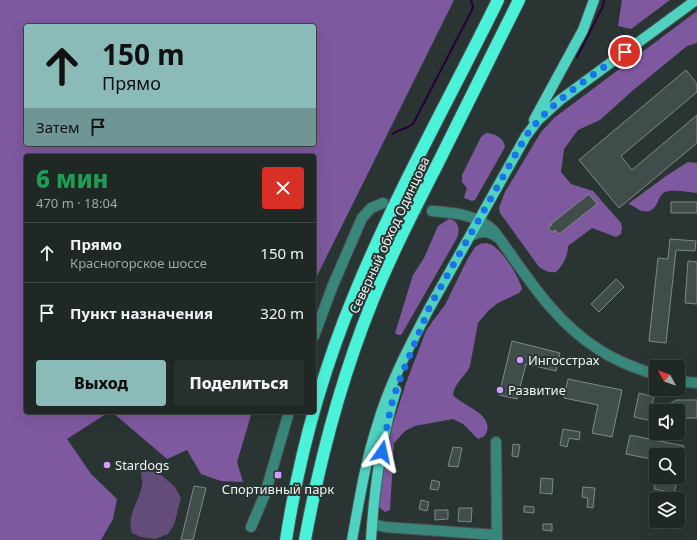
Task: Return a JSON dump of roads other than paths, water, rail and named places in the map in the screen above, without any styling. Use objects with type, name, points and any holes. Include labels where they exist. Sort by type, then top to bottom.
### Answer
[{"type":"highway","name":"Северный обход Одинцова","points":[[316,406],[322,383],[354,294],[366,266],[498,0]]},
{"type":"highway","name":"Северный обход Одинцова","points":[[306,540],[317,478],[341,389],[372,302],[417,204],[519,0]]},
{"type":"highway","name":"Северный обход Одинцова","points":[[286,540],[302,458],[314,414]]},
{"type":"main road","points":[[352,540],[365,472],[377,426],[396,376],[430,306],[583,30],[594,0]]},
{"type":"main road","points":[[521,144],[532,128],[552,106],[696,0]]},
{"type":"main road","points":[[371,540],[380,460],[391,406],[406,363],[430,306]]},
{"type":"main road","points":[[282,540],[292,506]]},
{"type":"street","points":[[316,331],[333,285],[362,218],[371,208],[383,203]]},
{"type":"street","points":[[432,211],[467,215],[487,224],[551,309],[578,335],[598,349],[624,363],[649,372]]},
{"type":"street","points":[[470,236],[476,233],[487,232],[492,233],[501,241]]},
{"type":"street","points":[[685,382],[697,383]]},
{"type":"street","points":[[251,527],[265,494],[288,414]]},
{"type":"street","points":[[372,524],[385,527],[496,537],[496,442]]},
{"type":"waterway","points":[[393,134],[413,124],[471,12],[473,7],[471,0]]},
{"type":"waterway","points":[[577,57],[603,6],[604,0]]},
{"type":"tunnel","points":[[383,203],[432,211]]},
{"type":"place","name":"Ингосстрах","points":[[520,360]]},
{"type":"place","name":"Развитие","points":[[500,390]]},
{"type":"place","name":"Stardogs","points":[[107,465]]},
{"type":"place","name":"Спортивный парк","points":[[278,475]]}]
